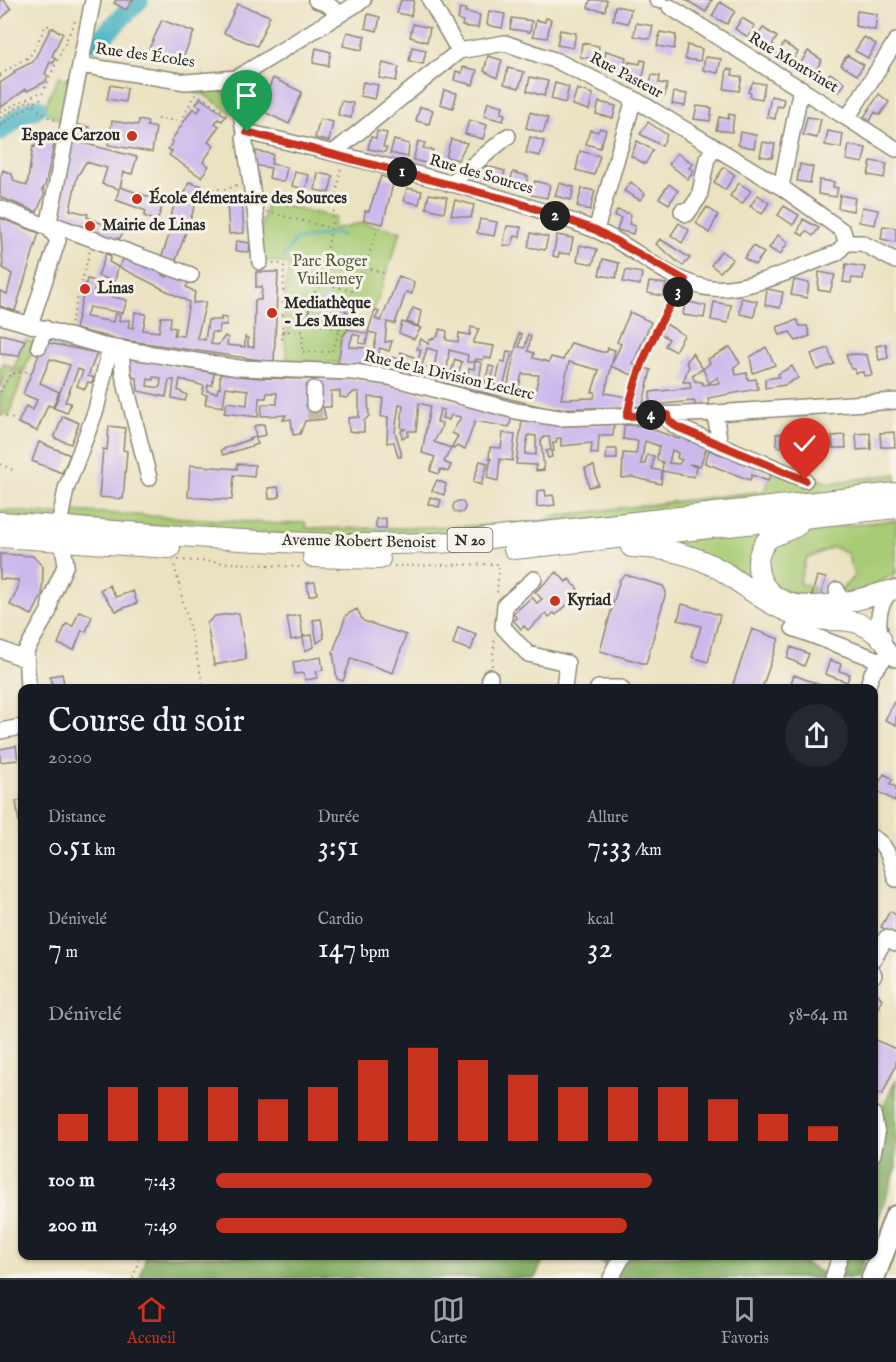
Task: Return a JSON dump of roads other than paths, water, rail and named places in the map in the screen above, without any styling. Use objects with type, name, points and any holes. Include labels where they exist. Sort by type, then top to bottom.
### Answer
[{"type":"highway","points":[[873,1278],[896,1217]]},
{"type":"main road","name":"Avenue Robert Benoist","points":[[0,522],[228,538],[394,545],[453,542],[896,493]]},
{"type":"main road","name":"Avenue Robert Benoist","points":[[0,537],[341,558],[393,559],[602,540],[896,508]]},
{"type":"main road","points":[[893,588],[840,604],[800,605],[781,600],[767,588],[760,576],[758,560],[764,544],[775,534],[793,527],[896,515]]},
{"type":"main road","points":[[602,540],[622,547],[658,548],[684,554],[705,562],[769,603],[797,615],[819,621],[840,604]]},
{"type":"main road","points":[[840,604],[887,653]]},
{"type":"street","points":[[316,0],[327,4],[339,14]]},
{"type":"street","name":"Rue des Écoles","points":[[80,65],[110,63],[186,82],[237,78],[363,0]]},
{"type":"street","points":[[430,0],[459,51]]},
{"type":"street","name":"Rue Montvinet","points":[[664,2],[681,16],[848,117],[896,149]]},
{"type":"street","points":[[39,346],[30,325],[58,240],[49,222],[92,3]]},
{"type":"street","points":[[848,117],[896,41]]},
{"type":"street","name":"Rue Pasteur","points":[[338,154],[459,51],[505,42],[557,61],[634,99],[782,187],[843,231],[846,243]]},
{"type":"street","points":[[237,78],[260,262]]},
{"type":"street","points":[[782,187],[801,88]]},
{"type":"street","points":[[596,230],[634,99]]},
{"type":"street","name":"Rue des Sources","points":[[244,125],[338,154],[513,201],[596,230],[685,280],[710,288],[742,286],[837,253],[846,243]]},
{"type":"street","points":[[450,184],[508,136]]},
{"type":"street","points":[[682,211],[687,214],[699,197],[707,159],[715,147]]},
{"type":"street","points":[[0,208],[49,222],[93,241],[120,248],[191,275]]},
{"type":"street","points":[[846,243],[862,243],[896,261]]},
{"type":"street","name":"Rue de la Division Leclerc","points":[[0,316],[112,347],[239,368],[353,372],[389,377],[516,411],[559,418],[715,413],[896,402]]},
{"type":"street","points":[[112,347],[123,374],[149,478]]},
{"type":"street","points":[[61,515],[66,489],[96,410],[112,347]]},
{"type":"street","points":[[715,413],[720,445]]},
{"type":"street","points":[[668,415],[669,421],[677,427],[805,480]]},
{"type":"street","points":[[27,684],[24,659],[30,641],[48,611],[51,598],[66,564],[62,541]]},
{"type":"street","points":[[534,579],[505,604],[503,627],[528,654],[567,663],[564,684]]},
{"type":"street","points":[[868,684],[872,673],[887,653],[879,614],[893,588]]},
{"type":"street","points":[[793,628],[887,653]]},
{"type":"street","points":[[0,650],[24,659]]},
{"type":"street","points":[[0,731],[18,728]]},
{"type":"street","points":[[878,840],[892,854],[896,879]]},
{"type":"street","points":[[878,958],[886,938],[896,943]]},
{"type":"street","points":[[611,1278],[621,1260]]},
{"type":"street","points":[[833,1278],[839,1260]]},
{"type":"waterway","points":[[90,41],[98,41],[139,0]]},
{"type":"waterway","points":[[0,131],[25,113],[37,108]]},
{"type":"waterway","points":[[284,256],[295,240],[336,233],[342,235]]},
{"type":"tunnel","points":[[314,404],[315,420]]},
{"type":"place","name":"Espace Carzou","points":[[132,136]]},
{"type":"place","name":"École élémentaire des Sources","points":[[137,199]]},
{"type":"place","name":"Mairie de Linas","points":[[90,226]]},
{"type":"place","name":"Linas","points":[[85,289]]},
{"type":"place","name":"Mediathèque - Les Muses","points":[[272,313]]},
{"type":"place","name":"Kyriad","points":[[555,601]]},
{"type":"park label","name":"Parc Roger Vuillemey","points":[[330,271]]}]
